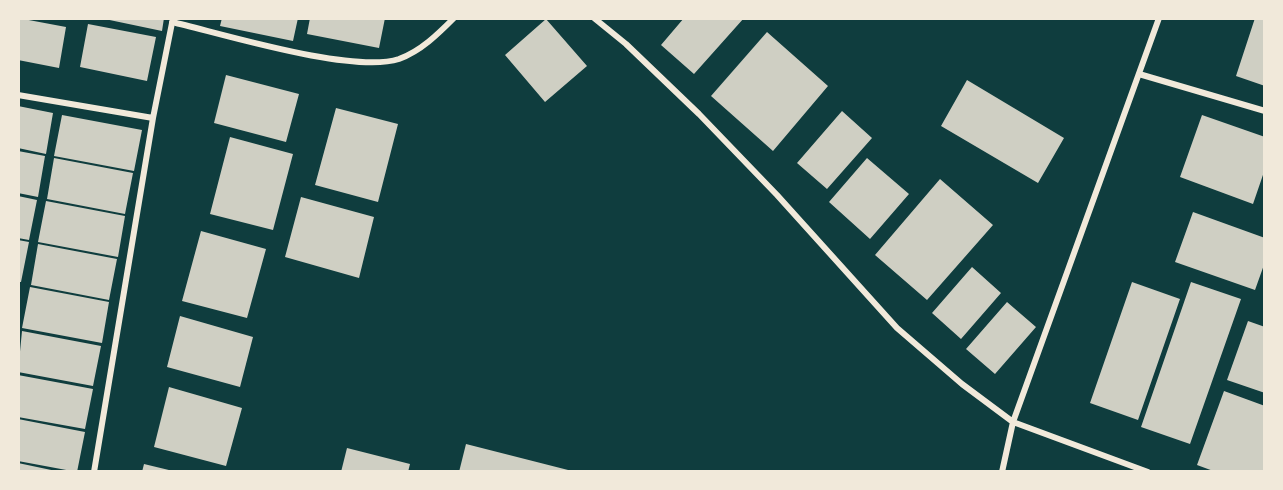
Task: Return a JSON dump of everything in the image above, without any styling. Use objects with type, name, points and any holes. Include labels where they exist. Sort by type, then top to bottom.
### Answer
[{"type":"street","points":[[94,472],[153,118],[173,20],[305,54],[363,62],[398,59],[432,40],[454,18]]},
{"type":"street","points":[[594,18],[626,44],[707,122],[777,195],[897,328],[962,384],[1013,422],[1148,472]]},
{"type":"street","points":[[1002,472],[1013,422],[1159,18]]},
{"type":"street","points":[[1139,74],[1265,111]]},
{"type":"street","points":[[18,95],[153,118]]},
{"type":"building","points":[[18,18],[66,27],[59,68],[18,60]]},
{"type":"building","points":[[100,18],[164,18],[162,31]]},
{"type":"building","points":[[222,18],[298,18],[293,41],[220,26]]},
{"type":"building","points":[[310,18],[385,18],[379,48],[307,34]]},
{"type":"building","points":[[684,18],[744,18],[694,74],[661,45]]},
{"type":"building","points":[[1255,18],[1265,18],[1265,86],[1236,76]]},
{"type":"building","points":[[546,19],[587,66],[545,102],[505,55]]},
{"type":"building","points":[[88,24],[156,37],[147,81],[80,67]]},
{"type":"building","points":[[767,32],[828,86],[773,151],[711,96]]},
{"type":"building","points":[[226,75],[299,94],[286,142],[214,123]]},
{"type":"building","points":[[967,80],[1064,138],[1038,183],[941,126]]},
{"type":"building","points":[[18,106],[53,113],[46,154],[18,148]]},
{"type":"building","points":[[336,108],[398,124],[378,202],[315,185]]},
{"type":"building","points":[[842,111],[872,138],[827,189],[797,163]]},
{"type":"building","points":[[62,115],[142,130],[134,171],[54,156]]},
{"type":"building","points":[[1202,115],[1265,137],[1265,169],[1253,204],[1180,177]]},
{"type":"building","points":[[230,137],[293,154],[273,230],[210,214]]},
{"type":"building","points":[[18,151],[45,156],[38,197],[18,193]]},
{"type":"building","points":[[54,158],[133,173],[125,214],[47,199]]},
{"type":"building","points":[[867,158],[909,194],[870,239],[829,202]]},
{"type":"building","points":[[940,179],[993,225],[927,300],[875,255]]},
{"type":"building","points":[[18,196],[37,200],[29,240],[18,238]]},
{"type":"building","points":[[301,197],[374,217],[359,278],[285,257]]},
{"type":"building","points":[[46,201],[125,216],[118,257],[38,242]]},
{"type":"building","points":[[1193,212],[1265,238],[1265,262],[1255,290],[1175,262]]},
{"type":"building","points":[[201,231],[266,249],[247,318],[182,301]]},
{"type":"building","points":[[18,240],[29,242],[21,282],[18,282]]},
{"type":"building","points":[[38,244],[117,259],[109,300],[31,285]]},
{"type":"building","points":[[972,267],[1001,293],[961,339],[932,313]]},
{"type":"building","points":[[1132,282],[1180,299],[1138,420],[1090,403]]},
{"type":"building","points":[[1191,282],[1241,299],[1190,444],[1141,427]]},
{"type":"building","points":[[30,287],[109,302],[102,343],[22,328]]},
{"type":"building","points":[[1007,302],[1036,327],[995,374],[966,349]]},
{"type":"building","points":[[180,316],[253,337],[240,387],[167,367]]},
{"type":"building","points":[[1248,321],[1265,327],[1265,393],[1227,380]]},
{"type":"building","points":[[22,331],[101,346],[93,386],[18,372]]},
{"type":"building","points":[[18,375],[93,389],[85,429],[18,417]]},
{"type":"building","points":[[169,387],[242,408],[226,466],[154,447]]},
{"type":"building","points":[[1224,391],[1265,406],[1265,472],[1216,472],[1197,465]]},
{"type":"building","points":[[18,419],[85,432],[77,472],[18,461]]},
{"type":"building","points":[[466,444],[572,471],[572,472],[459,472]]},
{"type":"building","points":[[347,448],[410,464],[408,472],[341,472]]},
{"type":"building","points":[[18,463],[56,471],[56,472],[18,472]]},
{"type":"building","points":[[144,464],[173,471],[173,472],[142,472]]}]
